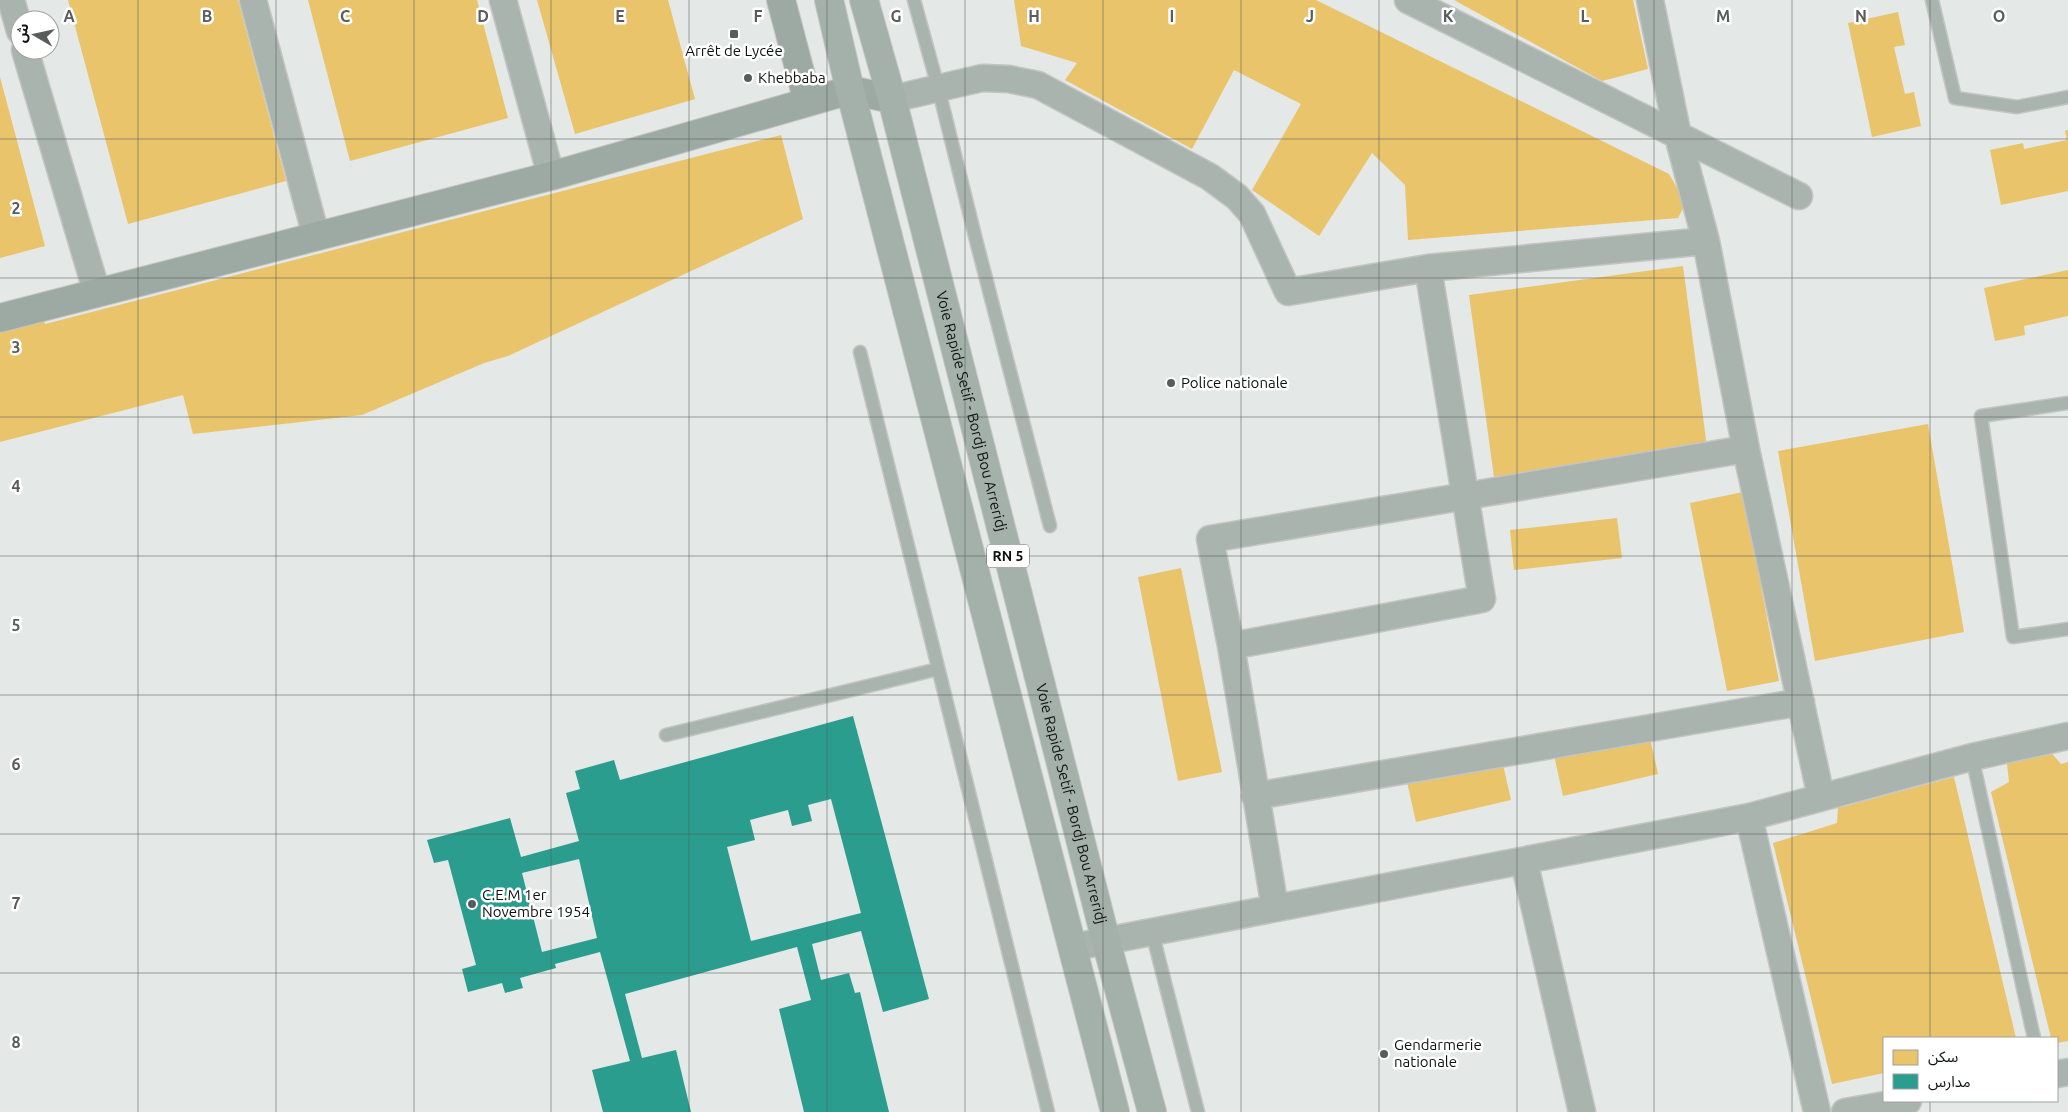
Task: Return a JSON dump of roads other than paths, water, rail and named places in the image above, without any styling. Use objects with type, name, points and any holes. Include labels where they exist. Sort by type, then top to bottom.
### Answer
[{"type":"highway","name":"RN 5","points":[[829,0],[850,90],[1074,947],[1115,1112]]},
{"type":"highway","name":"Voie Rapide Setif - Bordj Bou Arreridj","points":[[864,0],[892,99],[1106,941],[1152,1112]]},
{"type":"street","points":[[253,0],[316,236]]},
{"type":"street","points":[[503,0],[551,176]]},
{"type":"street","points":[[782,0],[808,102]]},
{"type":"street","points":[[1408,0],[1798,196]]},
{"type":"street","points":[[1650,0],[1678,136],[1706,241],[1746,449],[1822,797]]},
{"type":"street","points":[[29,60],[97,293]]},
{"type":"street","points":[[0,318],[551,176],[850,90],[892,99],[982,78],[1009,79],[1038,85],[1210,178],[1237,197],[1252,214],[1288,292],[1428,268],[1706,241]]},
{"type":"street","points":[[1231,646],[1482,599],[1428,268]]},
{"type":"street","points":[[1275,908],[1231,646],[1210,539],[1746,449]]},
{"type":"street","points":[[1255,796],[1801,702]]},
{"type":"street","points":[[1074,947],[1749,818],[1972,757],[2068,736]]},
{"type":"street","points":[[1749,818],[1817,1112]]},
{"type":"street","points":[[1524,861],[1582,1112]]},
{"type":"street","points":[[1845,1112],[1902,1102]]},
{"type":"lane","points":[[914,0],[1050,526]]},
{"type":"lane","points":[[1932,0],[1955,98],[2017,107],[2068,97]]},
{"type":"lane","points":[[860,352],[1048,1112]]},
{"type":"lane","points":[[2068,403],[1981,416],[2014,637],[2068,629]]},
{"type":"lane","points":[[666,734],[938,669]]},
{"type":"lane","points":[[1972,757],[2034,1037]]},
{"type":"lane","points":[[1152,932],[1198,1112]]},
{"type":"place","name":"Arrêt de Lycée","points":[[734,34]]},
{"type":"place","name":"Khebbaba","points":[[748,78]]},
{"type":"place","name":"Police nationale","points":[[1171,383]]},
{"type":"place","name":"C.E.M 1er Novembre 1954","points":[[472,904]]},
{"type":"place","name":"Gendarmerie nationale","points":[[1384,1054]]}]
